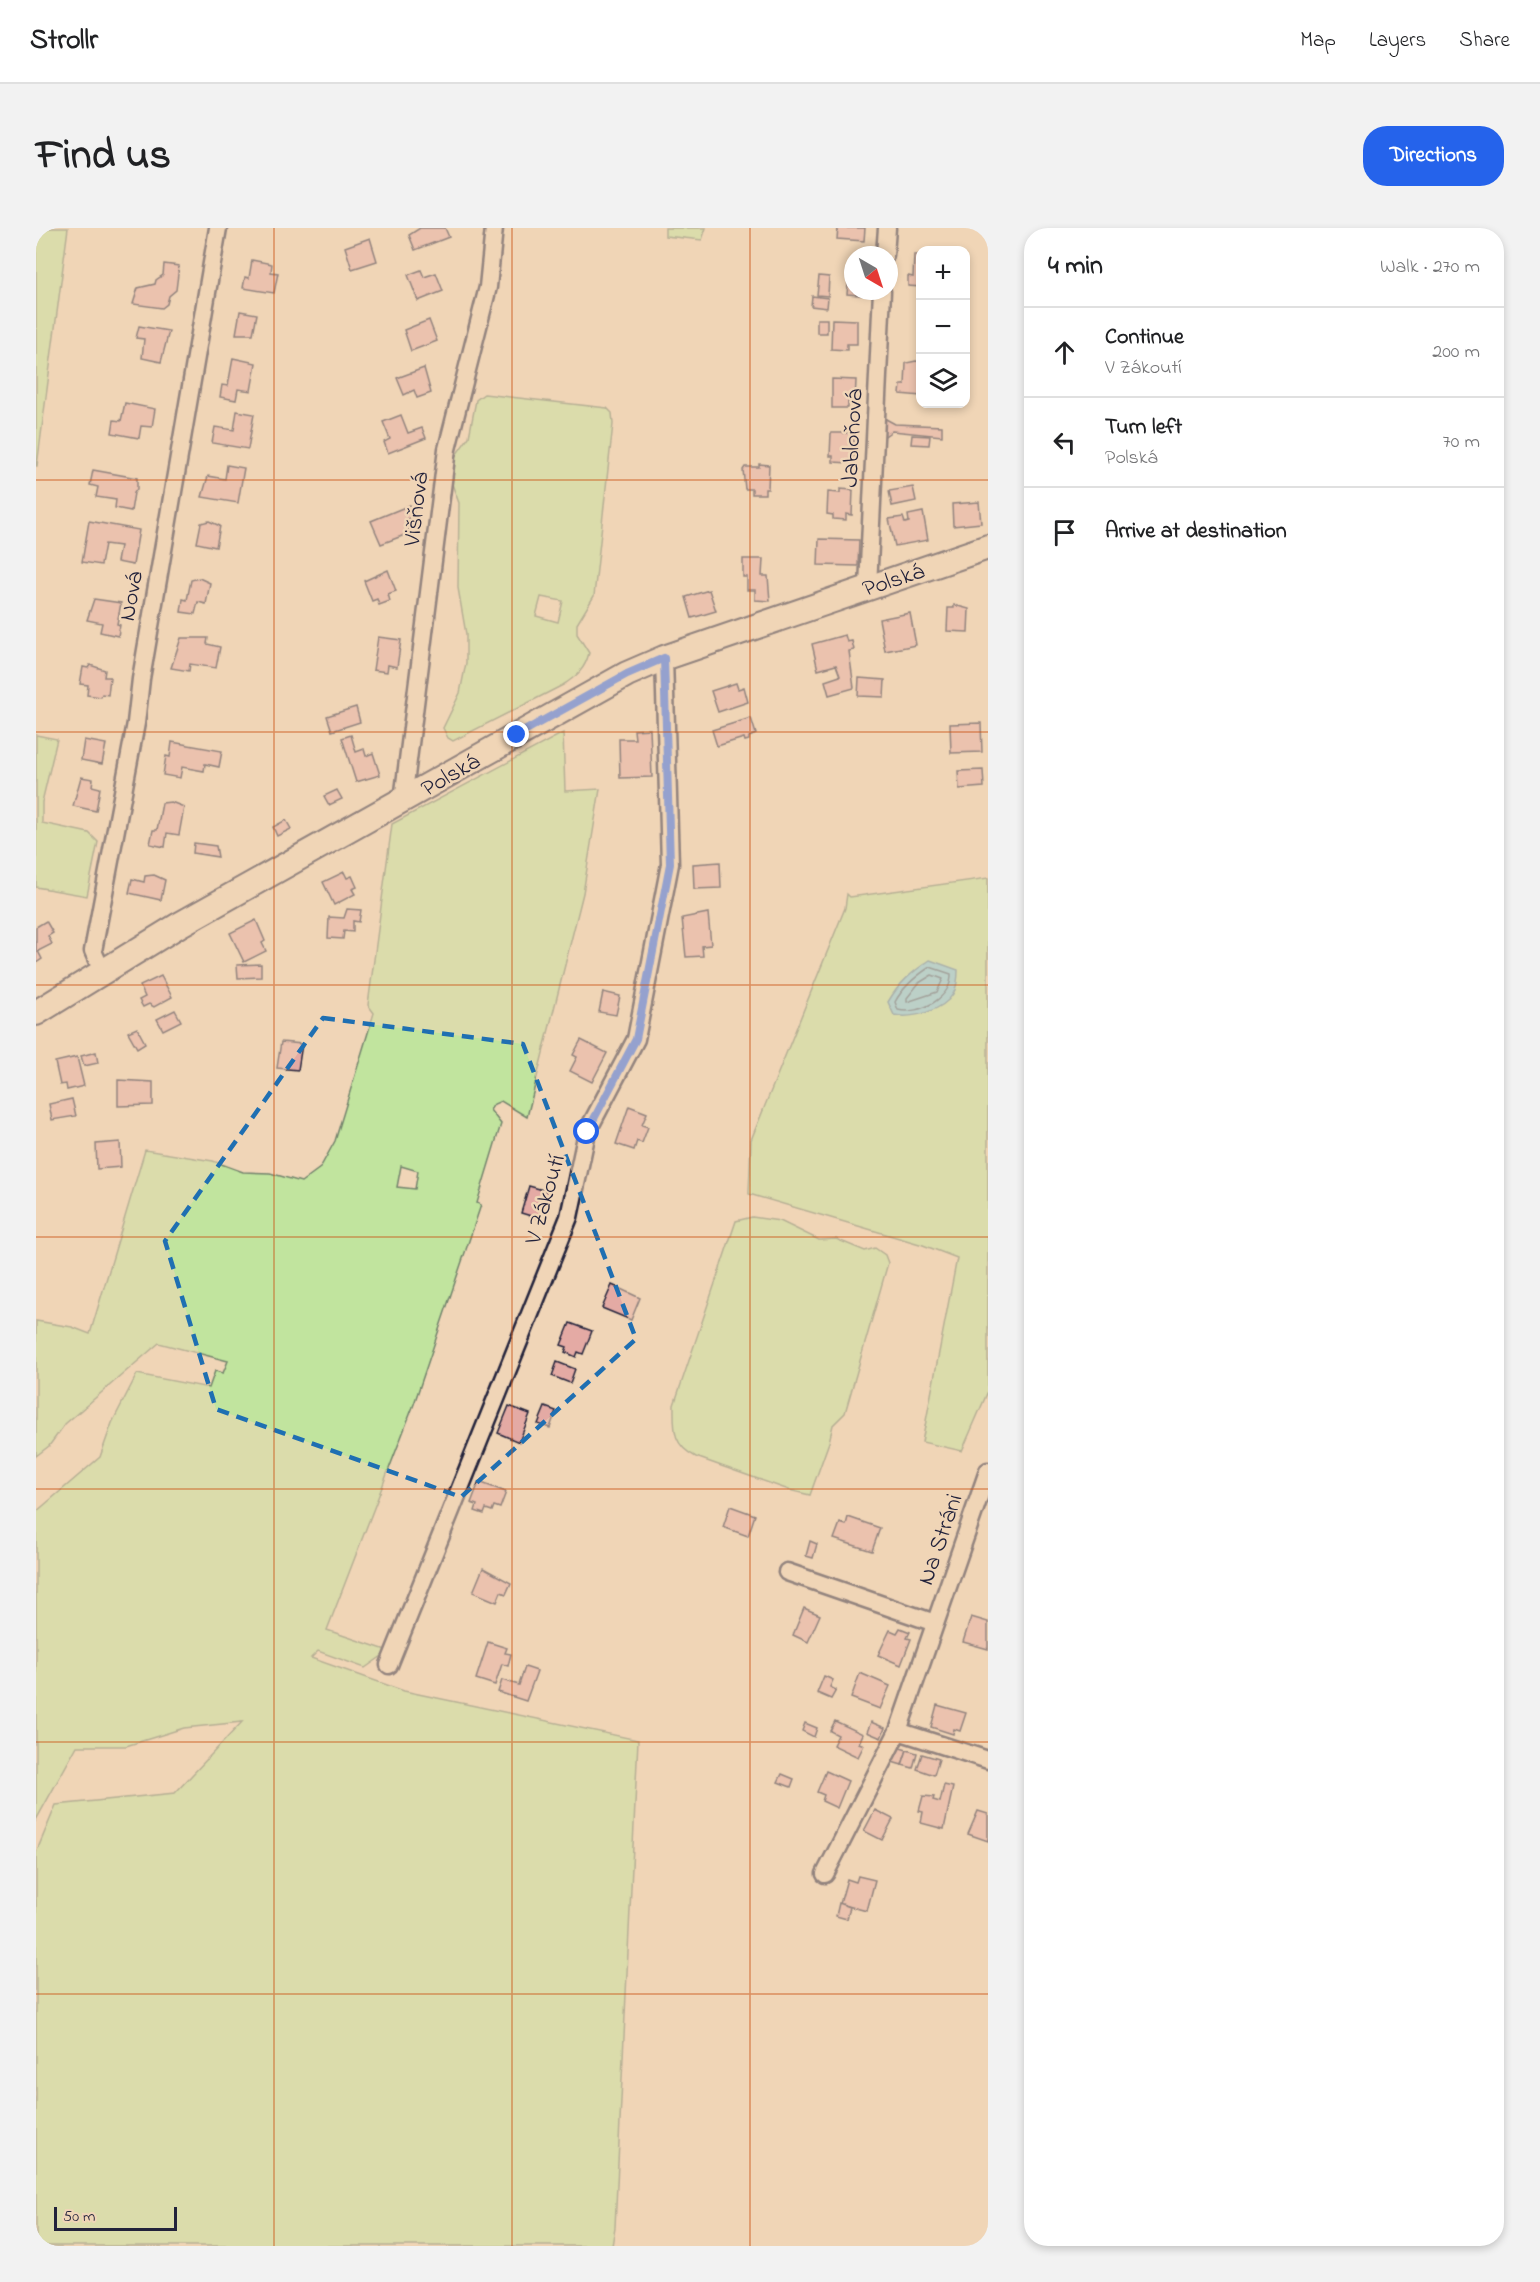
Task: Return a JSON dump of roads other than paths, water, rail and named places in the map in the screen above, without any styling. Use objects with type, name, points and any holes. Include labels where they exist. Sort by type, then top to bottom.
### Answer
[{"type":"street","name":"Nová","points":[[102,971],[93,951],[136,723],[141,679],[218,228]]},
{"type":"street","name":"Višňová","points":[[403,800],[447,449],[488,287],[494,228]]},
{"type":"street","points":[[886,246],[887,228]]},
{"type":"street","name":"Jabloňová","points":[[868,587],[882,300]]},
{"type":"street","name":"Polská","points":[[36,1013],[102,971],[627,674],[664,658],[988,547]]},
{"type":"street","name":"V Zákoutí","points":[[389,1665],[569,1217],[587,1132],[636,1039],[670,864],[664,658]]},
{"type":"street","name":"Na Stráni","points":[[825,1874],[898,1731],[988,1471]]},
{"type":"street","name":"Na Stráni","points":[[787,1572],[935,1623]]},
{"type":"street","points":[[898,1731],[988,1760]]},
{"type":"water","points":[[930,960],[958,970],[953,994],[942,1005],[927,1012],[909,1016],[894,1015],[888,1002],[892,995],[906,978]]}]
